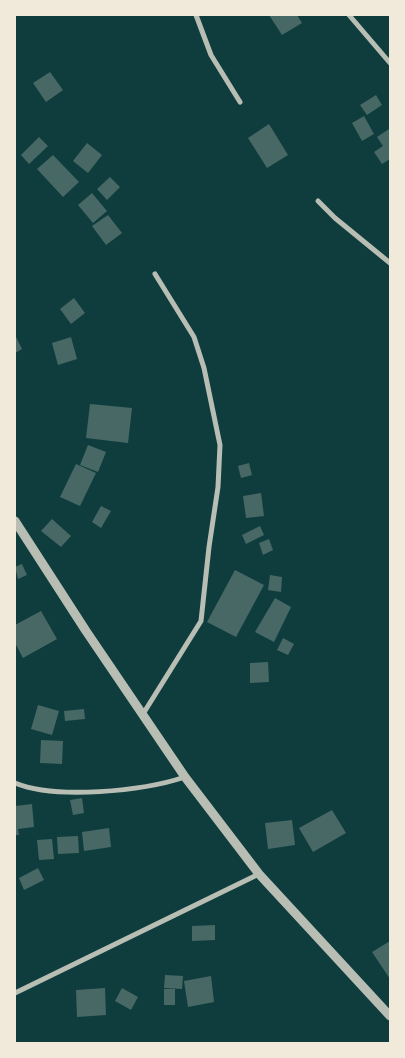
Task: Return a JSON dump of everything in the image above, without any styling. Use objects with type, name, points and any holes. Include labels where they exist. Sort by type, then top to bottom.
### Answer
[{"type":"street","points":[[196,15],[211,55],[240,102]]},
{"type":"street","points":[[349,15],[390,63]]},
{"type":"street","points":[[318,201],[335,218],[390,263]]},
{"type":"street","points":[[143,714],[201,621],[208,547],[218,487],[220,445],[204,368],[194,338],[155,274]]},
{"type":"street","points":[[15,521],[185,777],[259,874],[390,1016]]},
{"type":"street","points":[[15,783],[31,790],[126,791],[162,785],[185,777]]},
{"type":"street","points":[[15,993],[259,874]]},
{"type":"building","points":[[269,15],[297,15],[302,23],[282,35]]},
{"type":"building","points":[[50,72],[63,90],[46,102],[33,83]]},
{"type":"building","points":[[376,95],[382,105],[367,115],[360,105]]},
{"type":"building","points":[[364,116],[374,134],[362,141],[352,123]]},
{"type":"building","points":[[269,124],[288,155],[267,168],[248,138]]},
{"type":"building","points":[[389,129],[390,159],[382,164],[374,152],[383,146],[377,137]]},
{"type":"building","points":[[39,137],[48,146],[29,164],[21,155]]},
{"type":"building","points":[[87,143],[102,155],[88,173],[73,161]]},
{"type":"building","points":[[53,155],[79,182],[63,197],[37,169]]},
{"type":"building","points":[[110,177],[120,187],[107,200],[97,189]]},
{"type":"building","points":[[92,193],[107,211],[93,223],[78,205]]},
{"type":"building","points":[[108,215],[122,233],[106,245],[92,226]]},
{"type":"building","points":[[74,298],[85,313],[71,324],[60,309]]},
{"type":"building","points":[[15,335],[22,349],[15,353]]},
{"type":"building","points":[[71,337],[77,359],[58,365],[52,343]]},
{"type":"building","points":[[90,404],[132,408],[128,443],[86,438]]},
{"type":"building","points":[[88,445],[106,452],[98,472],[80,465]]},
{"type":"building","points":[[249,463],[252,475],[241,478],[238,466]]},
{"type":"building","points":[[76,464],[96,473],[80,506],[60,497]]},
{"type":"building","points":[[261,493],[264,516],[246,518],[243,496]]},
{"type":"building","points":[[101,506],[111,511],[101,528],[92,522]]},
{"type":"building","points":[[52,519],[71,536],[61,547],[41,531]]},
{"type":"building","points":[[260,526],[264,535],[246,544],[242,535]]},
{"type":"building","points":[[269,539],[273,550],[263,555],[259,543]]},
{"type":"building","points":[[22,564],[27,575],[18,579],[15,567]]},
{"type":"building","points":[[235,570],[264,585],[236,637],[207,622]]},
{"type":"building","points":[[270,575],[282,577],[281,592],[268,590]]},
{"type":"building","points":[[275,598],[291,607],[274,642],[255,632]]},
{"type":"building","points":[[41,611],[57,639],[23,658],[15,643],[15,625]]},
{"type":"building","points":[[283,638],[294,644],[288,655],[277,650]]},
{"type":"building","points":[[268,662],[269,682],[250,683],[250,663]]},
{"type":"building","points":[[38,705],[59,711],[52,735],[31,729]]},
{"type":"building","points":[[84,709],[85,719],[65,721],[64,711]]},
{"type":"building","points":[[41,740],[63,741],[62,764],[40,763]]},
{"type":"building","points":[[82,798],[84,813],[73,815],[70,800]]},
{"type":"building","points":[[32,804],[34,827],[18,829],[19,835],[15,835],[15,806]]},
{"type":"building","points":[[332,810],[346,833],[313,852],[299,828]]},
{"type":"building","points":[[292,820],[295,845],[268,849],[265,823]]},
{"type":"building","points":[[109,828],[111,847],[84,851],[82,832]]},
{"type":"building","points":[[78,836],[79,853],[58,854],[57,837]]},
{"type":"building","points":[[52,839],[54,859],[39,860],[37,840]]},
{"type":"building","points":[[38,868],[44,880],[24,890],[19,878]]},
{"type":"building","points":[[215,925],[215,940],[192,941],[192,926]]},
{"type":"building","points":[[390,941],[390,979],[372,952]]},
{"type":"building","points":[[165,975],[183,976],[182,989],[164,988]]},
{"type":"building","points":[[211,976],[214,1002],[188,1007],[184,981]]},
{"type":"building","points":[[105,988],[106,1015],[77,1017],[76,990]]},
{"type":"building","points":[[122,988],[138,997],[131,1010],[115,1001]]},
{"type":"building","points":[[164,989],[175,989],[175,1005],[164,1005]]}]
